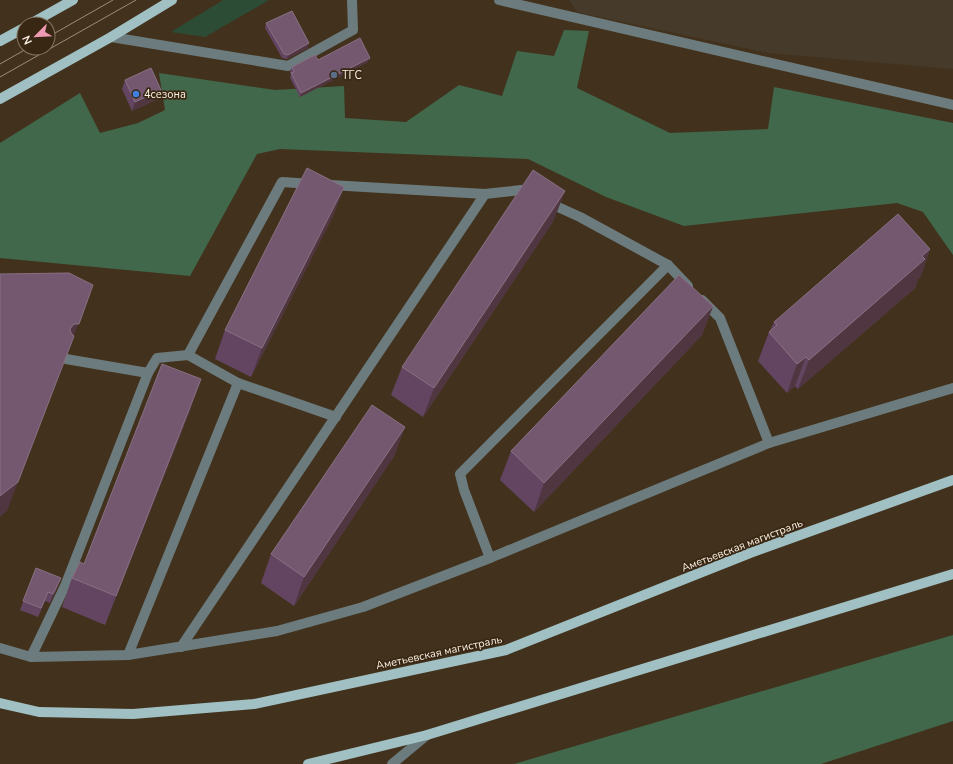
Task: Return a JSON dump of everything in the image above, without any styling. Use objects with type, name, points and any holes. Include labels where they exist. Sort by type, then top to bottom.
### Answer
[{"type":"main road","points":[[44,16],[73,0]]},
{"type":"main road","points":[[0,98],[110,37],[172,0]]},
{"type":"main road","points":[[0,41],[16,32]]},
{"type":"main road","name":"Аметьевская магистраль","points":[[0,703],[39,712],[133,714],[254,704],[506,650],[750,553],[953,480]]},
{"type":"main road","points":[[308,764],[427,735],[953,574]]},
{"type":"lane","points":[[110,37],[288,66],[353,30],[352,0]]},
{"type":"lane","points":[[499,0],[953,105]]},
{"type":"lane","points":[[188,355],[282,182],[485,194],[521,190],[580,217],[668,266],[720,318],[769,443]]},
{"type":"lane","points":[[181,647],[485,194]]},
{"type":"lane","points":[[490,558],[464,490],[460,474],[668,266]]},
{"type":"lane","points":[[31,657],[65,586],[148,373],[157,358],[188,355],[238,383],[336,416]]},
{"type":"lane","points":[[66,359],[148,373]]},
{"type":"lane","points":[[128,655],[238,383]]},
{"type":"lane","points":[[0,648],[31,657],[128,655],[277,631],[363,606],[490,558],[769,443],[953,388]]},
{"type":"lane","points":[[392,764],[427,735]]},
{"type":"shaded area","points":[[569,0],[953,0],[953,69],[769,53],[577,12]]},
{"type":"green space","points":[[223,0],[269,0],[205,37],[171,32]]},
{"type":"green space","points":[[564,30],[589,31],[577,88],[670,133],[768,129],[774,87],[953,123],[953,255],[923,212],[897,203],[684,226],[606,197],[528,159],[280,149],[257,154],[190,276],[0,258],[0,143],[80,93],[100,133],[138,123],[165,110],[159,73],[275,90],[344,86],[345,118],[406,122],[459,85],[502,96],[517,51],[554,56]]},
{"type":"green space","points":[[953,635],[953,721],[821,764],[514,764]]},
{"type":"building","points":[[292,11],[309,43],[288,55],[284,54],[266,23]]},
{"type":"building","points":[[360,38],[370,58],[301,93],[291,73],[294,72],[292,67],[315,55],[318,60]]},
{"type":"building","points":[[151,68],[161,90],[135,102],[125,80]]},
{"type":"building","points":[[307,168],[344,187],[262,348],[225,330]]},
{"type":"building","points":[[533,170],[565,191],[434,388],[402,367]]},
{"type":"building","points":[[898,214],[930,249],[922,256],[925,259],[809,360],[806,357],[797,364],[769,332],[777,325],[774,322]]},
{"type":"building","points":[[69,273],[93,285],[79,324],[74,324],[70,329],[74,336],[18,482],[0,496],[0,274]]},
{"type":"building","points":[[679,275],[713,306],[544,483],[511,451]]},
{"type":"building","points":[[162,364],[201,379],[116,596],[72,578],[80,562],[84,564]]},
{"type":"building","points":[[372,405],[405,427],[304,577],[271,554]]},
{"type":"building","points":[[36,568],[61,578],[53,594],[48,592],[41,608],[23,601]]},
{"type":"tram line","points":[[56,32],[113,0]]},
{"type":"tram line","points":[[0,77],[136,0]]},
{"type":"tram line","points":[[0,64],[16,55]]},
{"type":"place","name":"ТГС","points":[[334,75]]},
{"type":"place","name":"4сезона","points":[[136,94]]}]
